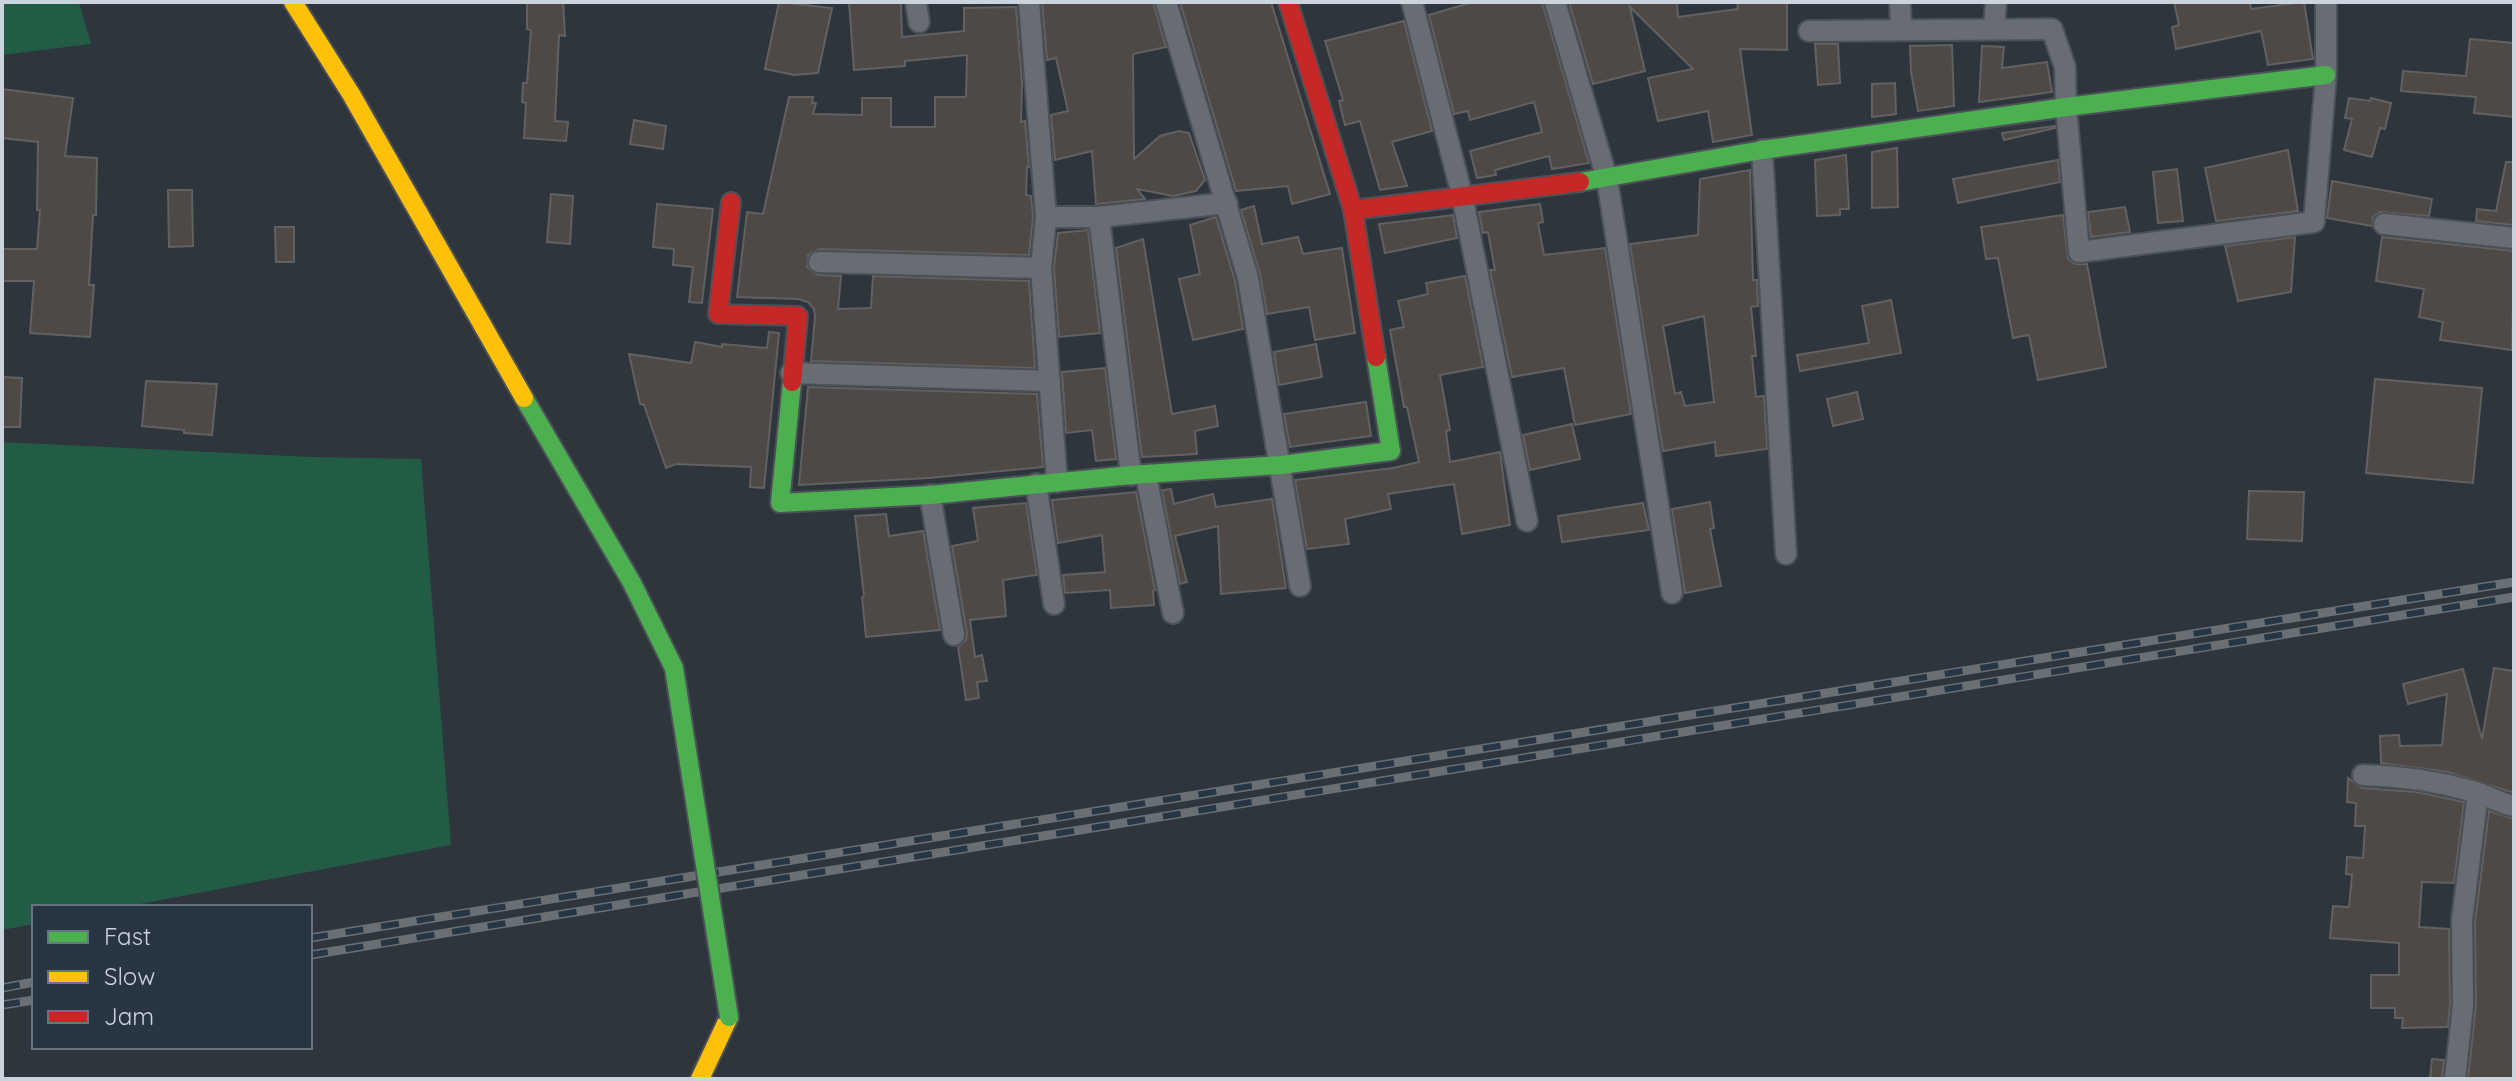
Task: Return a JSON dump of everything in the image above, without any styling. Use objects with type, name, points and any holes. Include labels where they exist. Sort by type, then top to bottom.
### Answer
[{"type":"street","points":[[293,2],[351,94],[451,274],[632,583],[674,668],[729,1017],[700,1079]]},
{"type":"street","points":[[1029,2],[1046,217],[1041,268],[1057,482]]},
{"type":"street","points":[[1166,2],[1248,278],[1300,586]]},
{"type":"street","points":[[731,202],[718,314],[798,316],[780,503],[930,495],[1281,465],[1391,451],[1353,210],[1288,2]]},
{"type":"street","points":[[1412,2],[1462,195],[1527,521]]},
{"type":"street","points":[[1555,2],[1607,179],[1672,593]]},
{"type":"street","points":[[1900,2],[1901,28]]},
{"type":"street","points":[[1994,28],[1996,2]]},
{"type":"street","points":[[1809,31],[2052,29],[2065,67],[2079,252],[2314,222],[2326,75],[2326,2]]},
{"type":"street","points":[[1353,210],[1607,179],[1762,150],[2066,107],[2326,75]]},
{"type":"street","points":[[1762,150],[1786,554]]},
{"type":"street","points":[[1046,217],[1099,217],[1227,203]]},
{"type":"street","points":[[1099,217],[1139,475],[1173,613]]},
{"type":"street","points":[[2384,224],[2514,238]]},
{"type":"street","points":[[819,262],[1041,268]]},
{"type":"street","points":[[791,373],[1050,381]]},
{"type":"street","points":[[1036,484],[1054,604]]},
{"type":"street","points":[[930,495],[954,635]]},
{"type":"street","points":[[2363,775],[2420,779],[2478,793],[2497,803],[2514,806]]},
{"type":"street","points":[[2455,1079],[2463,1005],[2462,920],[2478,793]]},
{"type":"green space","points":[[2,2],[79,2],[91,44],[2,55]]},
{"type":"green space","points":[[2,442],[311,457],[421,459],[451,845],[135,905],[32,905],[32,924],[2,930]]},
{"type":"building","points":[[527,2],[563,2],[565,36],[559,35],[555,121],[568,122],[566,141],[524,138],[526,103],[522,102],[523,83],[527,83],[531,30],[527,29]]},
{"type":"building","points":[[779,2],[832,8],[818,73],[794,75],[765,69]]},
{"type":"building","points":[[849,2],[901,2],[902,37],[964,31],[964,8],[1016,7],[1022,83],[1021,122],[1025,121],[1029,167],[1026,195],[1031,196],[1033,217],[1029,255],[819,249],[808,255],[807,267],[818,275],[841,276],[838,309],[871,308],[873,276],[1029,281],[1035,368],[811,361],[815,317],[814,309],[808,302],[737,297],[747,212],[763,214],[789,97],[813,97],[812,103],[816,103],[813,114],[862,115],[862,98],[891,98],[891,127],[935,127],[935,97],[966,97],[967,55],[905,61],[905,66],[854,70]]},
{"type":"building","points":[[1042,2],[1153,2],[1166,47],[1133,54],[1134,159],[1160,136],[1179,131],[1189,133],[1205,180],[1196,191],[1173,196],[1137,189],[1145,199],[1096,204],[1092,151],[1055,160],[1051,115],[1068,111],[1056,58],[1047,60]]},
{"type":"building","points":[[1180,2],[1271,2],[1330,194],[1292,204],[1288,186],[1236,191]]},
{"type":"building","points":[[1473,2],[1542,2],[1589,163],[1552,169],[1549,156],[1495,170],[1496,175],[1477,178],[1470,151],[1542,132],[1534,102],[1470,120],[1468,111],[1454,114],[1429,15]]},
{"type":"building","points":[[1569,2],[1677,2],[1678,17],[1738,9],[1737,2],[1787,2],[1787,50],[1740,49],[1752,135],[1713,142],[1708,111],[1658,121],[1648,78],[1693,69],[1630,7],[1645,71],[1593,84]]},
{"type":"building","points":[[2174,2],[2250,2],[2251,9],[2304,2],[2313,59],[2268,65],[2261,31],[2176,49],[2172,27],[2179,25]]},
{"type":"building","points":[[1404,21],[1432,131],[1392,142],[1407,186],[1380,190],[1360,121],[1345,125],[1339,101],[1343,100],[1325,41]]},
{"type":"building","points":[[2470,39],[2514,43],[2514,117],[2474,113],[2476,97],[2401,91],[2403,71],[2466,76]]},
{"type":"building","points":[[1815,44],[1838,44],[1840,83],[1818,85]]},
{"type":"building","points":[[1952,45],[1954,106],[1918,111],[1910,46]]},
{"type":"building","points":[[1982,46],[2004,47],[2002,68],[2047,62],[2052,92],[1979,102]]},
{"type":"building","points":[[1895,83],[1896,114],[1872,117],[1872,84]]},
{"type":"building","points":[[2,89],[73,98],[65,156],[97,158],[96,215],[93,215],[89,285],[94,285],[90,337],[30,333],[34,281],[2,281],[2,249],[37,249],[40,210],[37,210],[38,142],[2,138]]},
{"type":"building","points":[[2349,98],[2370,101],[2371,98],[2391,103],[2385,129],[2380,128],[2372,157],[2344,150],[2352,119],[2345,118]]},
{"type":"building","points":[[634,120],[666,126],[663,149],[630,144]]},
{"type":"building","points":[[2055,126],[2004,140],[2002,133]]},
{"type":"building","points":[[1897,148],[1898,207],[1872,208],[1872,152]]},
{"type":"building","points":[[2288,150],[2298,211],[2216,221],[2205,168]]},
{"type":"building","points":[[1846,155],[1849,209],[1840,209],[1840,215],[1817,216],[1815,160]]},
{"type":"building","points":[[2058,160],[2060,182],[1958,203],[1953,179]]},
{"type":"building","points":[[2506,162],[2514,162],[2514,225],[2476,221],[2477,209],[2496,211]]},
{"type":"building","points":[[2177,169],[2183,221],[2158,223],[2153,172]]},
{"type":"building","points":[[1750,170],[1753,280],[1757,280],[1758,306],[1751,307],[1756,356],[1752,356],[1756,397],[1764,396],[1767,449],[1716,456],[1715,442],[1663,451],[1630,244],[1698,235],[1700,179]],"holes":[[[1704,316],[1714,402],[1685,406],[1681,392],[1675,394],[1663,326]]]},
{"type":"building","points":[[2332,181],[2432,199],[2429,216],[2380,212],[2373,217],[2372,226],[2327,218]]},
{"type":"building","points":[[168,190],[192,190],[193,246],[169,247]]},
{"type":"building","points":[[551,194],[573,196],[570,244],[547,242]]},
{"type":"building","points":[[657,204],[713,209],[702,303],[689,302],[693,267],[673,265],[674,249],[653,247]]},
{"type":"building","points":[[1540,204],[1543,222],[1538,223],[1544,255],[1605,248],[1631,414],[1575,425],[1564,368],[1512,377],[1490,270],[1495,270],[1488,232],[1483,233],[1479,212]]},
{"type":"building","points":[[1254,206],[1262,244],[1298,237],[1303,254],[1342,248],[1355,333],[1315,340],[1309,307],[1267,314],[1260,274],[1241,210]]},
{"type":"building","points":[[2125,207],[2130,232],[2091,237],[2088,212]]},
{"type":"building","points":[[1453,215],[1457,238],[1385,253],[1379,224]]},
{"type":"building","points":[[2063,215],[2068,259],[2075,264],[2087,264],[2106,367],[2038,380],[2029,335],[2013,338],[1998,258],[1986,259],[1981,227]]},
{"type":"building","points":[[1216,217],[1235,281],[1243,329],[1193,340],[1179,279],[1200,274],[1190,225]]},
{"type":"building","points":[[275,227],[294,227],[294,262],[276,262]]},
{"type":"building","points":[[1088,230],[1100,333],[1059,337],[1054,268],[1058,233]]},
{"type":"building","points":[[2295,237],[2291,292],[2238,301],[2225,246]]},
{"type":"building","points":[[2382,237],[2514,251],[2512,350],[2440,340],[2443,322],[2419,317],[2424,289],[2376,281]]},
{"type":"building","points":[[1143,239],[1172,414],[1215,406],[1218,426],[1195,431],[1197,454],[1142,457],[1116,248]]},
{"type":"building","points":[[1465,276],[1483,367],[1440,375],[1450,430],[1446,431],[1450,462],[1500,452],[1510,525],[1462,534],[1454,484],[1388,494],[1391,509],[1345,519],[1349,544],[1307,549],[1295,480],[1419,462],[1407,407],[1404,407],[1390,330],[1404,327],[1398,301],[1428,294],[1426,283]]},
{"type":"building","points":[[1891,300],[1901,353],[1800,371],[1797,355],[1869,343],[1862,306]]},
{"type":"building","points":[[769,332],[779,333],[764,488],[750,487],[751,467],[676,464],[666,468],[644,405],[640,404],[629,354],[691,363],[695,342],[722,347],[722,344],[767,348]]},
{"type":"building","points":[[1316,344],[1322,377],[1279,385],[1274,352]]},
{"type":"building","points":[[1105,368],[1116,459],[1096,461],[1092,430],[1066,433],[1062,372]]},
{"type":"building","points":[[2,377],[22,378],[20,427],[2,427]]},
{"type":"building","points":[[2375,379],[2482,388],[2473,483],[2366,473]]},
{"type":"building","points":[[146,381],[217,384],[212,435],[142,426]]},
{"type":"building","points":[[808,387],[1037,394],[1043,467],[929,478],[799,485]]},
{"type":"building","points":[[1857,392],[1863,419],[1833,426],[1827,399]]},
{"type":"building","points":[[1366,402],[1371,436],[1290,447],[1284,414]]},
{"type":"building","points":[[1572,424],[1580,459],[1530,470],[1523,435]]},
{"type":"building","points":[[1171,489],[1174,504],[1213,494],[1216,507],[1272,499],[1286,588],[1221,594],[1218,526],[1175,536],[1187,582],[1180,584],[1162,490]]},
{"type":"building","points":[[2249,491],[2304,492],[2302,541],[2247,539]]},
{"type":"building","points":[[1136,492],[1155,590],[1154,605],[1111,608],[1110,590],[1065,593],[1063,575],[1105,572],[1102,535],[1058,543],[1052,500]]},
{"type":"building","points":[[1710,502],[1714,528],[1710,529],[1721,586],[1685,593],[1672,509]]},
{"type":"building","points":[[1026,503],[1037,575],[1003,580],[1006,616],[970,620],[975,657],[982,655],[987,681],[977,682],[979,698],[966,700],[958,647],[966,640],[967,633],[952,546],[978,541],[973,508]]},
{"type":"building","points":[[1643,503],[1649,530],[1562,542],[1558,516]]},
{"type":"building","points":[[886,514],[889,536],[923,531],[940,630],[866,637],[855,516]]},
{"type":"building","points":[[2494,668],[2514,671],[2514,793],[2448,772],[2381,763],[2380,736],[2399,735],[2400,746],[2442,745],[2447,694],[2408,704],[2403,684],[2463,669],[2482,739]]},
{"type":"building","points":[[2348,778],[2362,788],[2416,792],[2464,802],[2454,883],[2422,882],[2419,927],[2449,929],[2448,1027],[2402,1028],[2403,1018],[2395,1018],[2395,1008],[2371,1008],[2371,975],[2399,975],[2399,943],[2330,938],[2333,906],[2349,907],[2352,875],[2346,874],[2347,857],[2363,858],[2365,826],[2355,826],[2356,803],[2347,802]]},
{"type":"building","points":[[2489,811],[2514,819],[2514,1079],[2468,1079],[2476,1005],[2475,922]]},
{"type":"building","points":[[2432,1059],[2444,1060],[2442,1079],[2430,1079]]},
{"type":"railway","points":[[312,938],[2514,582]]},
{"type":"railway","points":[[312,955],[2514,597]]},
{"type":"railway","points":[[2,988],[32,982]]},
{"type":"railway","points":[[2,1005],[32,1000]]},
{"type":"traffic: fast","points":[[1580,182],[1762,150],[2066,107],[2326,75]]},
{"type":"traffic: fast","points":[[792,382],[780,503],[930,495],[1131,475],[1281,465],[1391,451],[1376,357]]},
{"type":"traffic: fast","points":[[524,398],[632,583],[674,668],[691,776]]},
{"type":"traffic: fast","points":[[691,776],[729,1017]]},
{"type":"traffic: slow","points":[[293,2],[351,94],[524,398]]},
{"type":"traffic: slow","points":[[700,1079],[729,1017]]},
{"type":"traffic: jam","points":[[1288,2],[1353,210],[1580,182]]},
{"type":"traffic: jam","points":[[731,202],[718,314],[798,316],[792,382]]},
{"type":"traffic: jam","points":[[1353,210],[1376,357]]}]
